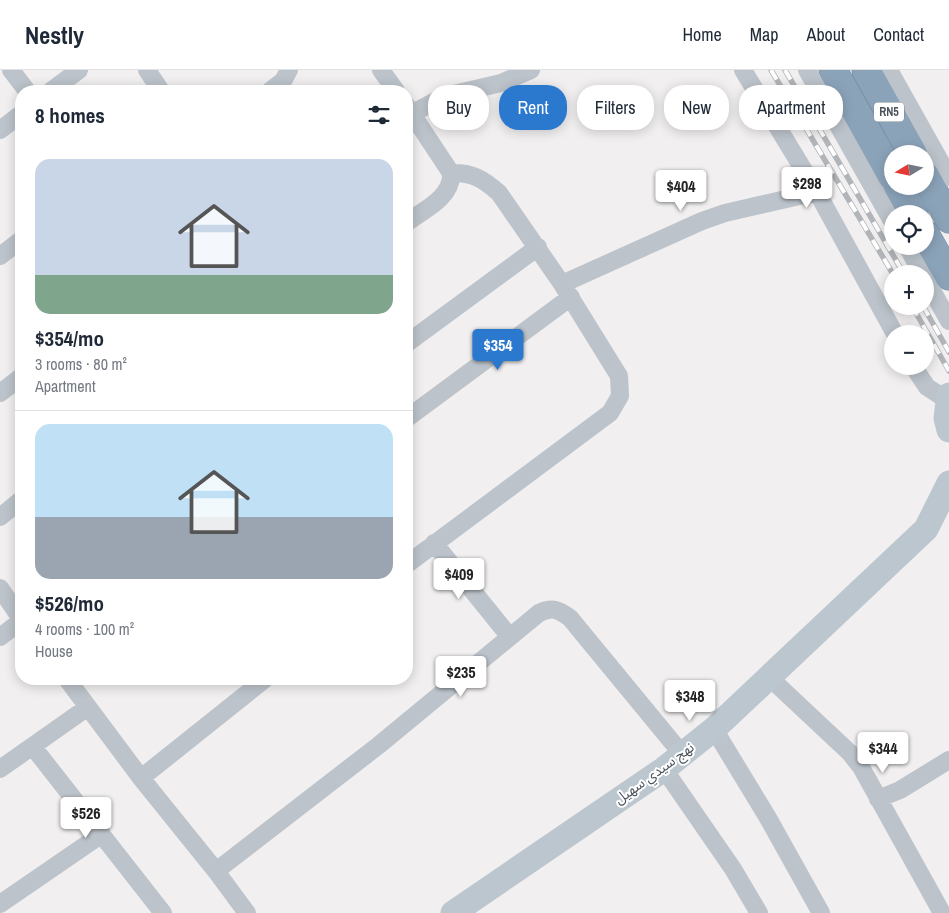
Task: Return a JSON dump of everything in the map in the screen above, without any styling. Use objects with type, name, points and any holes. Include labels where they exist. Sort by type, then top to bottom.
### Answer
[{"type":"highway","name":"RN5","points":[[833,70],[884,162]]},
{"type":"highway","name":"RN5","points":[[866,70],[908,145]]},
{"type":"highway","points":[[934,192],[949,219]]},
{"type":"highway","points":[[934,250],[949,276]]},
{"type":"main road","points":[[948,397],[946,418],[949,430]]},
{"type":"main road","name":"نهج سيدي سهيل","points":[[453,913],[673,762],[714,729],[937,526],[949,483]]},
{"type":"street","points":[[11,70],[22,85]]},
{"type":"street","points":[[59,85],[79,70]]},
{"type":"street","points":[[147,70],[157,85]]},
{"type":"street","points":[[278,85],[283,81],[289,70]]},
{"type":"street","points":[[381,70],[392,85]]},
{"type":"street","points":[[413,108],[445,96],[501,83],[531,70]]},
{"type":"street","points":[[743,70],[817,192],[890,325]]},
{"type":"street","points":[[807,70],[884,207]]},
{"type":"street","points":[[889,70],[949,177]]},
{"type":"street","points":[[413,114],[451,173],[451,181],[443,196],[413,218]]},
{"type":"street","points":[[0,130],[15,119]]},
{"type":"street","points":[[413,560],[610,413],[616,405],[621,386],[619,376],[566,291],[538,247],[499,193],[486,181],[469,174],[451,173]]},
{"type":"street","points":[[413,413],[566,291],[702,221],[725,213],[817,192]]},
{"type":"street","points":[[0,256],[15,245]]},
{"type":"street","points":[[413,339],[538,247]]},
{"type":"street","points":[[934,294],[949,321]]},
{"type":"street","points":[[920,375],[927,387],[948,397]]},
{"type":"street","points":[[0,393],[15,382]]},
{"type":"street","points":[[0,517],[15,505]]},
{"type":"street","points":[[434,543],[510,637]]},
{"type":"street","points":[[0,588],[15,611]]},
{"type":"street","points":[[216,871],[379,744],[539,613],[550,608],[560,610],[570,618],[673,762],[757,912]]},
{"type":"street","points":[[0,637],[15,625]]},
{"type":"street","points":[[770,678],[850,753],[942,913]]},
{"type":"street","points":[[72,685],[141,778],[216,871],[247,913]]},
{"type":"street","points":[[141,778],[257,685]]},
{"type":"street","points":[[0,768],[33,747],[88,707]]},
{"type":"street","points":[[714,729],[768,818],[820,913]]},
{"type":"street","points":[[33,747],[162,913]]},
{"type":"street","points":[[878,799],[900,790],[949,760]]},
{"type":"street","points":[[0,904],[102,834]]},
{"type":"railway","points":[[771,70],[888,265]]},
{"type":"railway","points":[[785,70],[899,265]]},
{"type":"railway","points":[[917,315],[949,371]]},
{"type":"railway","points":[[928,315],[949,352]]}]
